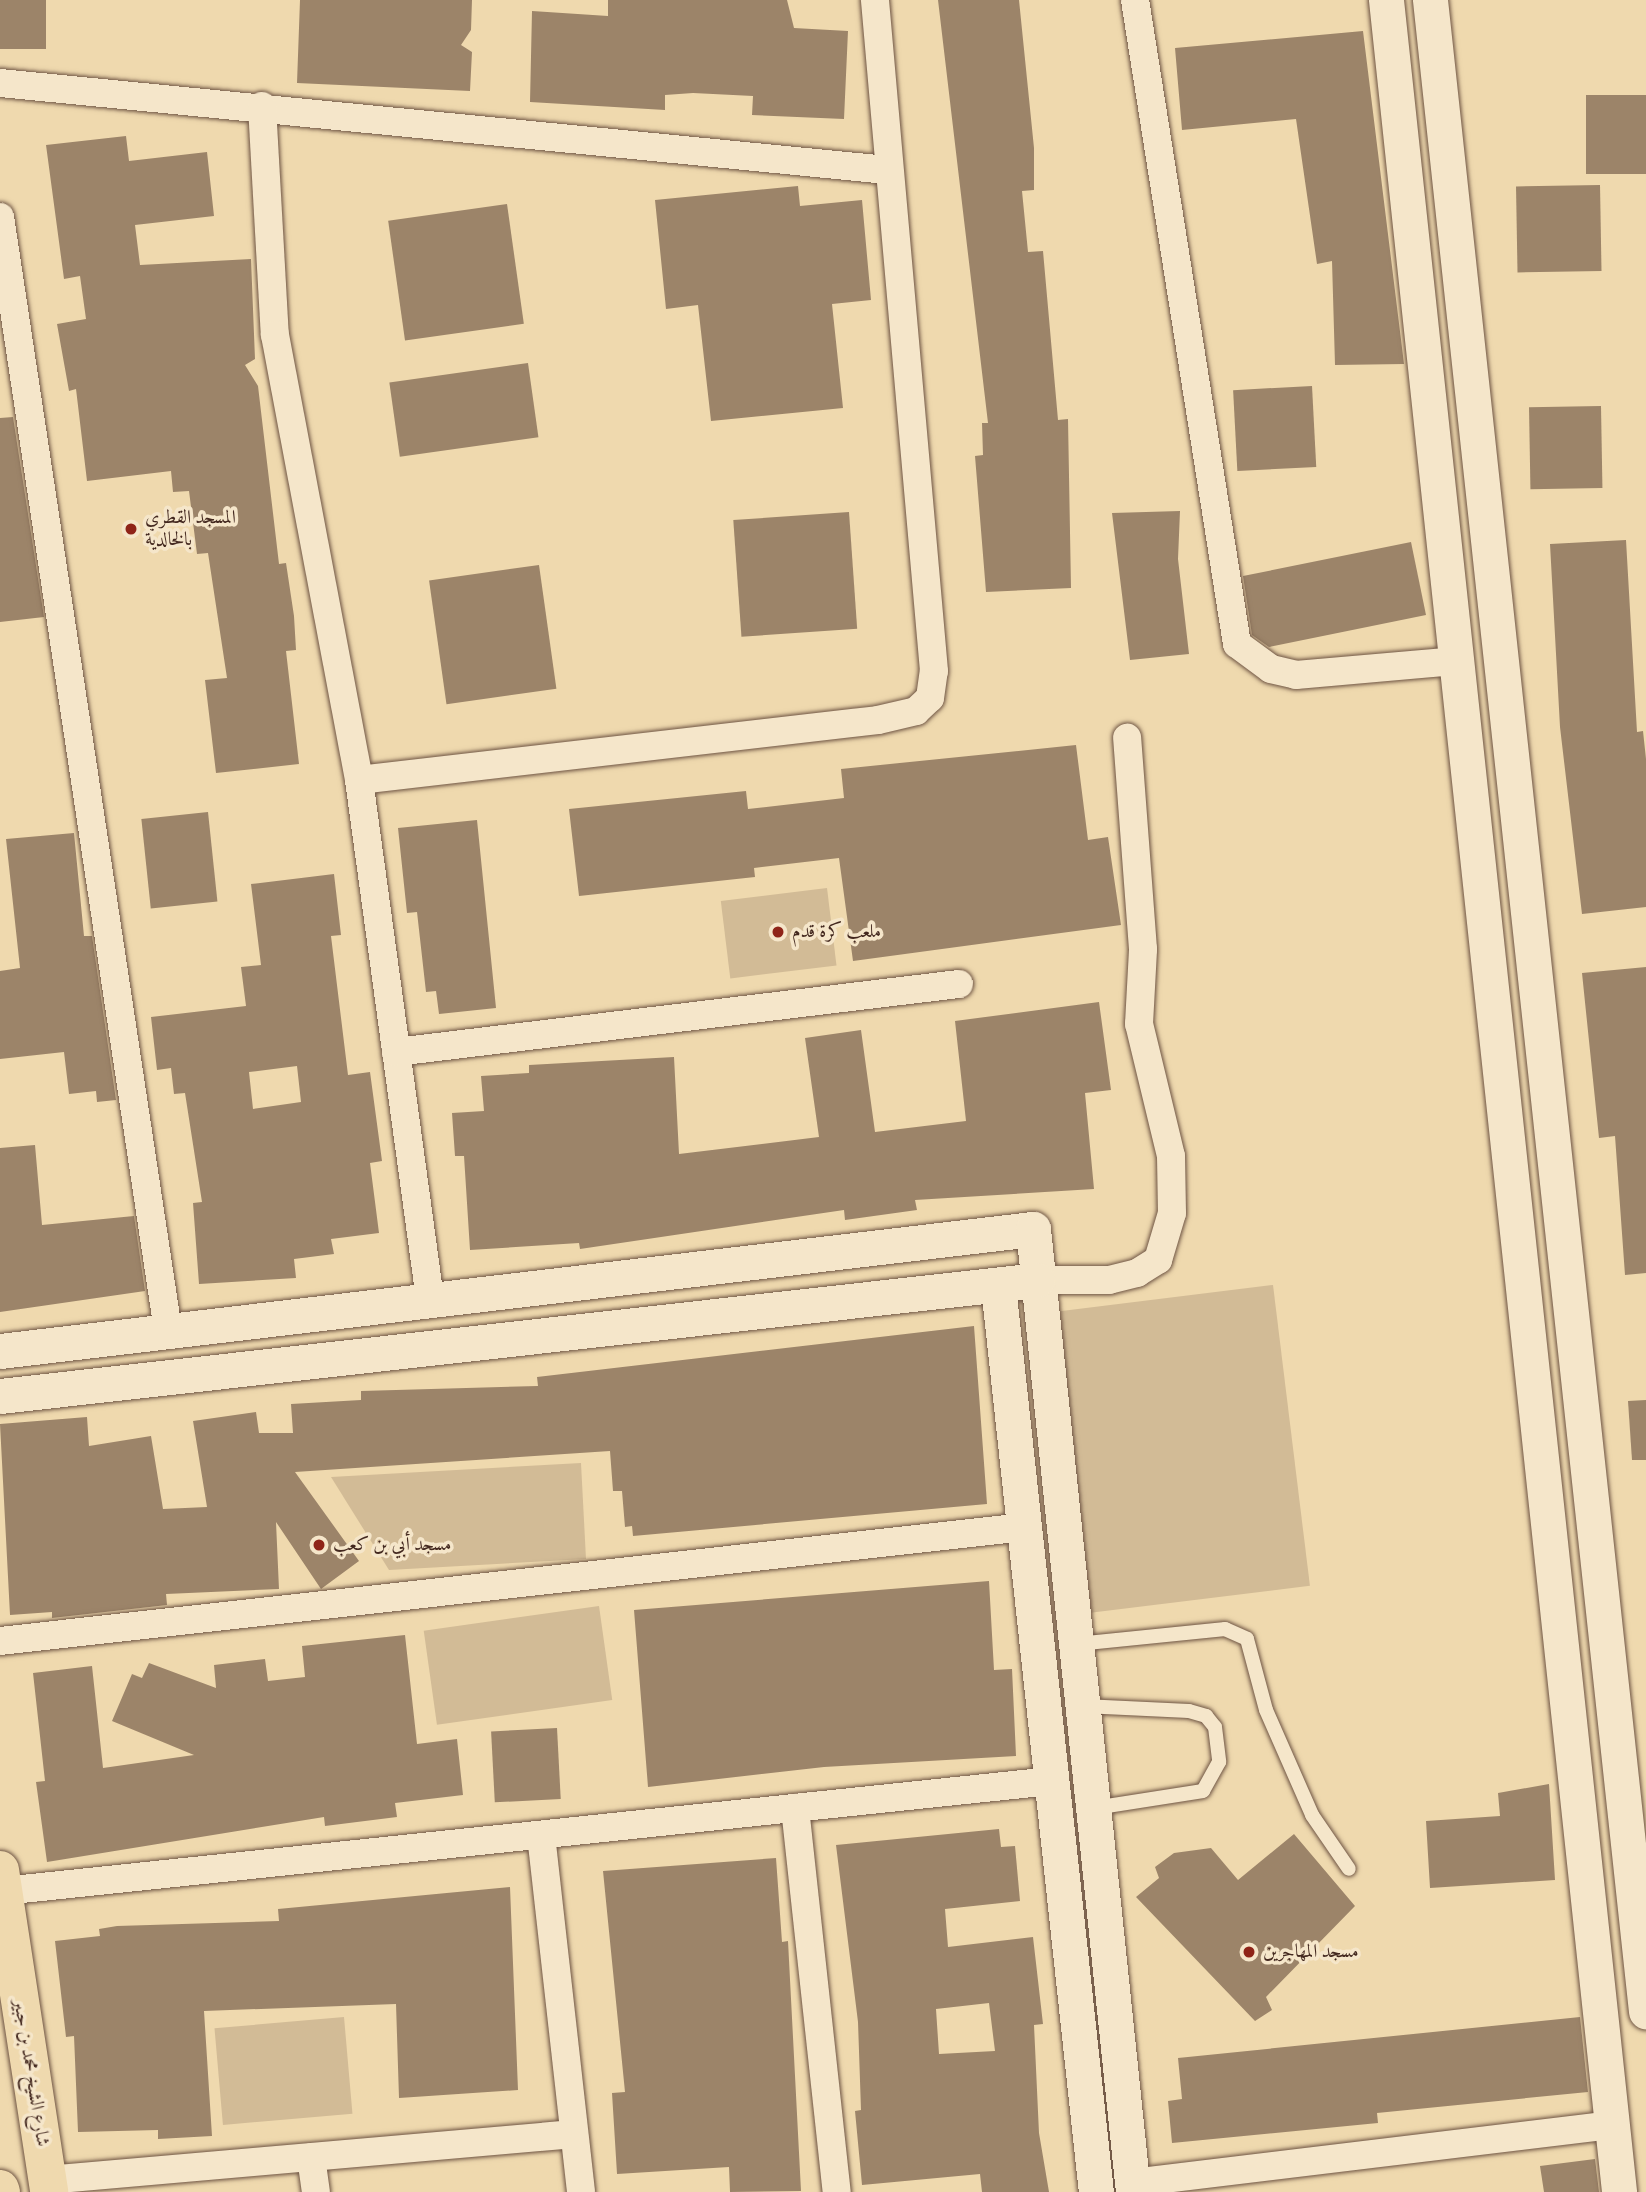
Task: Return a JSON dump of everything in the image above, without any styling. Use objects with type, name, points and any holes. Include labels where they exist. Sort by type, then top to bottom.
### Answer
[{"type":"main road","name":"شارع الشيخ محمد بن جبير","points":[[2,1880],[48,2186]]},
{"type":"street","points":[[359,780],[878,720],[916,711],[930,698],[934,671],[887,170],[875,0]]},
{"type":"street","points":[[1135,0],[1237,644],[1270,669],[1296,675],[1457,661]]},
{"type":"street","points":[[1386,0],[1619,2192]]},
{"type":"street","points":[[1430,0],[1638,1867],[1646,2011]]},
{"type":"street","points":[[0,83],[262,106],[887,170]]},
{"type":"street","points":[[262,106],[275,335],[359,780],[430,1299]]},
{"type":"street","points":[[0,217],[168,1331]]},
{"type":"street","points":[[0,1396],[1038,1280],[1109,1280],[1137,1273],[1158,1260],[1172,1213],[1171,1156],[1139,1024],[1143,949],[1127,738]]},
{"type":"street","points":[[396,1052],[959,984]]},
{"type":"street","points":[[0,1351],[1033,1229],[1133,2188],[1612,2125]]},
{"type":"street","points":[[998,1286],[1096,2192]]},
{"type":"street","points":[[0,1641],[1024,1527]]},
{"type":"street","points":[[2,1880],[541,1835],[1051,1781]]},
{"type":"street","points":[[795,1808],[837,2192]]},
{"type":"street","points":[[541,1835],[581,2192]]},
{"type":"street","points":[[48,2186],[311,2157],[574,2134]]},
{"type":"street","points":[[311,2157],[316,2192]]},
{"type":"lane","points":[[1076,1644],[1225,1629],[1247,1639],[1266,1710],[1307,1804],[1349,1869]]},
{"type":"lane","points":[[1083,1706],[1206,1716],[1215,1727],[1219,1762],[1215,1780],[1203,1791],[1093,1808]]},
{"type":"shaded area","name":"ملعب كرة قدم","points":[[827,888],[837,965],[730,978],[721,901]]},
{"type":"shaded area","points":[[1273,1285],[1310,1586],[1091,1613],[1054,1312]]},
{"type":"shaded area","points":[[581,1463],[586,1559],[389,1570],[331,1477]]},
{"type":"shaded area","points":[[599,1606],[612,1700],[437,1725],[424,1631]]},
{"type":"shaded area","points":[[344,2017],[352,2114],[223,2125],[214,2028]]},
{"type":"building","points":[[0,0],[46,0],[46,49],[0,49]]},
{"type":"building","points":[[300,0],[472,0],[471,30],[461,45],[472,52],[470,91],[297,83]]},
{"type":"building","points":[[608,0],[787,0],[794,28],[848,31],[844,119],[752,115],[753,96],[693,93],[665,95],[665,110],[530,102],[532,11],[608,16]]},
{"type":"building","points":[[938,0],[1019,0],[1034,148],[1034,190],[1022,191],[1028,252],[1043,251],[1058,420],[1068,419],[1071,588],[986,592],[975,456],[983,455],[982,423],[988,423]]},
{"type":"building","points":[[1363,31],[1404,364],[1335,365],[1332,261],[1317,264],[1296,119],[1182,130],[1175,48]]},
{"type":"building","points":[[1586,95],[1646,95],[1646,174],[1586,174]]},
{"type":"building","points":[[126,136],[129,161],[207,152],[214,216],[135,225],[140,265],[251,259],[255,359],[245,365],[258,386],[279,564],[286,563],[294,616],[296,650],[286,651],[299,764],[216,773],[205,680],[227,678],[208,553],[197,554],[189,491],[173,492],[171,471],[87,481],[76,389],[69,391],[57,324],[86,319],[80,276],[64,279],[46,145]]},
{"type":"building","points":[[1600,185],[1602,271],[1518,272],[1516,186]]},
{"type":"building","points":[[798,186],[800,206],[862,200],[871,300],[832,304],[843,408],[711,421],[698,305],[666,309],[655,200]]},
{"type":"building","points":[[507,204],[524,324],[405,341],[388,221]]},
{"type":"building","points":[[528,363],[538,437],[400,457],[389,382]]},
{"type":"building","points":[[1312,386],[1316,467],[1237,471],[1233,390]]},
{"type":"building","points":[[1601,406],[1602,488],[1530,489],[1529,407]]},
{"type":"building","points":[[13,417],[44,617],[0,622],[0,418]]},
{"type":"building","points":[[1180,511],[1178,559],[1189,654],[1130,660],[1112,513]]},
{"type":"building","points":[[849,512],[857,629],[741,637],[733,520]]},
{"type":"building","points":[[1626,540],[1637,732],[1643,731],[1646,759],[1646,907],[1582,914],[1560,727],[1550,544]]},
{"type":"building","points":[[1411,542],[1426,615],[1269,647],[1252,635],[1243,576]]},
{"type":"building","points":[[539,565],[556,689],[446,704],[429,580]]},
{"type":"building","points":[[1076,745],[1088,840],[1108,837],[1121,925],[853,961],[839,858],[754,868],[755,877],[579,896],[569,809],[746,791],[748,809],[844,798],[841,769]]},
{"type":"building","points":[[208,812],[217,902],[151,909],[141,819]]},
{"type":"building","points":[[477,820],[496,1008],[439,1014],[436,991],[426,992],[417,912],[407,913],[398,828]]},
{"type":"building","points":[[74,833],[84,936],[92,936],[116,1100],[97,1102],[96,1091],[69,1094],[64,1052],[0,1059],[0,971],[20,968],[6,839]]},
{"type":"building","points":[[334,874],[341,935],[331,936],[348,1075],[370,1072],[382,1161],[370,1163],[379,1233],[331,1239],[334,1254],[294,1259],[296,1278],[199,1284],[193,1203],[202,1202],[185,1093],[174,1094],[171,1068],[157,1070],[151,1017],[246,1006],[241,967],[261,965],[251,884]],"holes":[[[297,1066],[301,1102],[253,1109],[249,1072]]]},
{"type":"building","points":[[1646,967],[1646,1273],[1625,1275],[1615,1136],[1599,1138],[1582,973]]},
{"type":"building","points":[[1099,1002],[1111,1090],[1085,1093],[1094,1189],[915,1200],[917,1210],[845,1220],[844,1210],[580,1249],[579,1243],[470,1250],[464,1156],[455,1156],[452,1113],[484,1111],[481,1076],[529,1073],[529,1065],[674,1057],[679,1154],[819,1137],[805,1038],[861,1030],[875,1132],[966,1121],[955,1021]]},
{"type":"building","points":[[35,1145],[42,1225],[134,1216],[145,1291],[0,1312],[0,1148]]},
{"type":"building","points":[[974,1326],[987,1504],[633,1536],[632,1526],[625,1527],[622,1491],[613,1491],[610,1451],[295,1472],[359,1561],[321,1589],[276,1522],[279,1589],[166,1594],[167,1605],[52,1618],[52,1612],[10,1615],[0,1424],[87,1417],[89,1446],[151,1436],[163,1509],[207,1507],[193,1421],[256,1412],[259,1433],[293,1433],[291,1404],[361,1400],[361,1391],[538,1386],[537,1377]]},
{"type":"building","points":[[1646,1400],[1646,1460],[1632,1460],[1628,1401]]},
{"type":"building","points":[[989,1581],[994,1670],[1012,1669],[1016,1756],[824,1767],[648,1787],[634,1610]]},
{"type":"building","points":[[405,1635],[417,1744],[457,1739],[463,1795],[395,1803],[397,1817],[325,1826],[324,1817],[47,1862],[36,1782],[45,1781],[33,1673],[92,1666],[103,1768],[194,1755],[112,1721],[132,1674],[142,1678],[149,1663],[216,1688],[214,1665],[265,1659],[268,1681],[305,1677],[302,1646]]},
{"type":"building","points":[[557,1728],[561,1799],[495,1802],[491,1731]]},
{"type":"building","points":[[1549,1784],[1555,1880],[1430,1888],[1426,1821],[1500,1816],[1498,1793]]},
{"type":"building","points":[[999,1829],[1001,1847],[1015,1846],[1020,1901],[945,1909],[948,1947],[1033,1937],[1043,2024],[1034,2025],[1039,2133],[1049,2192],[982,2192],[980,2174],[862,2185],[855,2111],[861,2110],[858,2022],[836,1845]],"holes":[[[989,2003],[995,2051],[939,2054],[936,2009]]]},
{"type":"building","name":"مسجد المهاجرين","points":[[1294,1834],[1355,1906],[1266,1997],[1272,2010],[1255,2021],[1136,1897],[1159,1878],[1155,1867],[1174,1853],[1211,1848],[1238,1880]]},
{"type":"building","points":[[776,1858],[782,1942],[788,1941],[801,2191],[730,2192],[729,2167],[617,2174],[612,2093],[625,2092],[603,1871]]},
{"type":"building","points":[[510,1887],[518,2090],[399,2098],[396,2004],[204,2011],[212,2136],[158,2139],[158,2130],[78,2132],[74,2036],[66,2037],[55,1941],[100,1936],[99,1929],[117,1926],[279,1921],[278,1909]]},
{"type":"building","points":[[1580,2017],[1588,2092],[1377,2113],[1378,2123],[1172,2143],[1168,2101],[1182,2099],[1178,2058]]},
{"type":"building","points":[[1595,2159],[1599,2192],[1544,2192],[1540,2166]]},
{"type":"place","name":"المسجد القطري بالخالدية","points":[[131,529]]},
{"type":"place","name":"ملعب كرة قدم","points":[[778,932]]},
{"type":"place","name":"مسجد أبي بن كعب","points":[[319,1545]]},
{"type":"place","name":"مسجد المهاجرين","points":[[1249,1952]]}]
